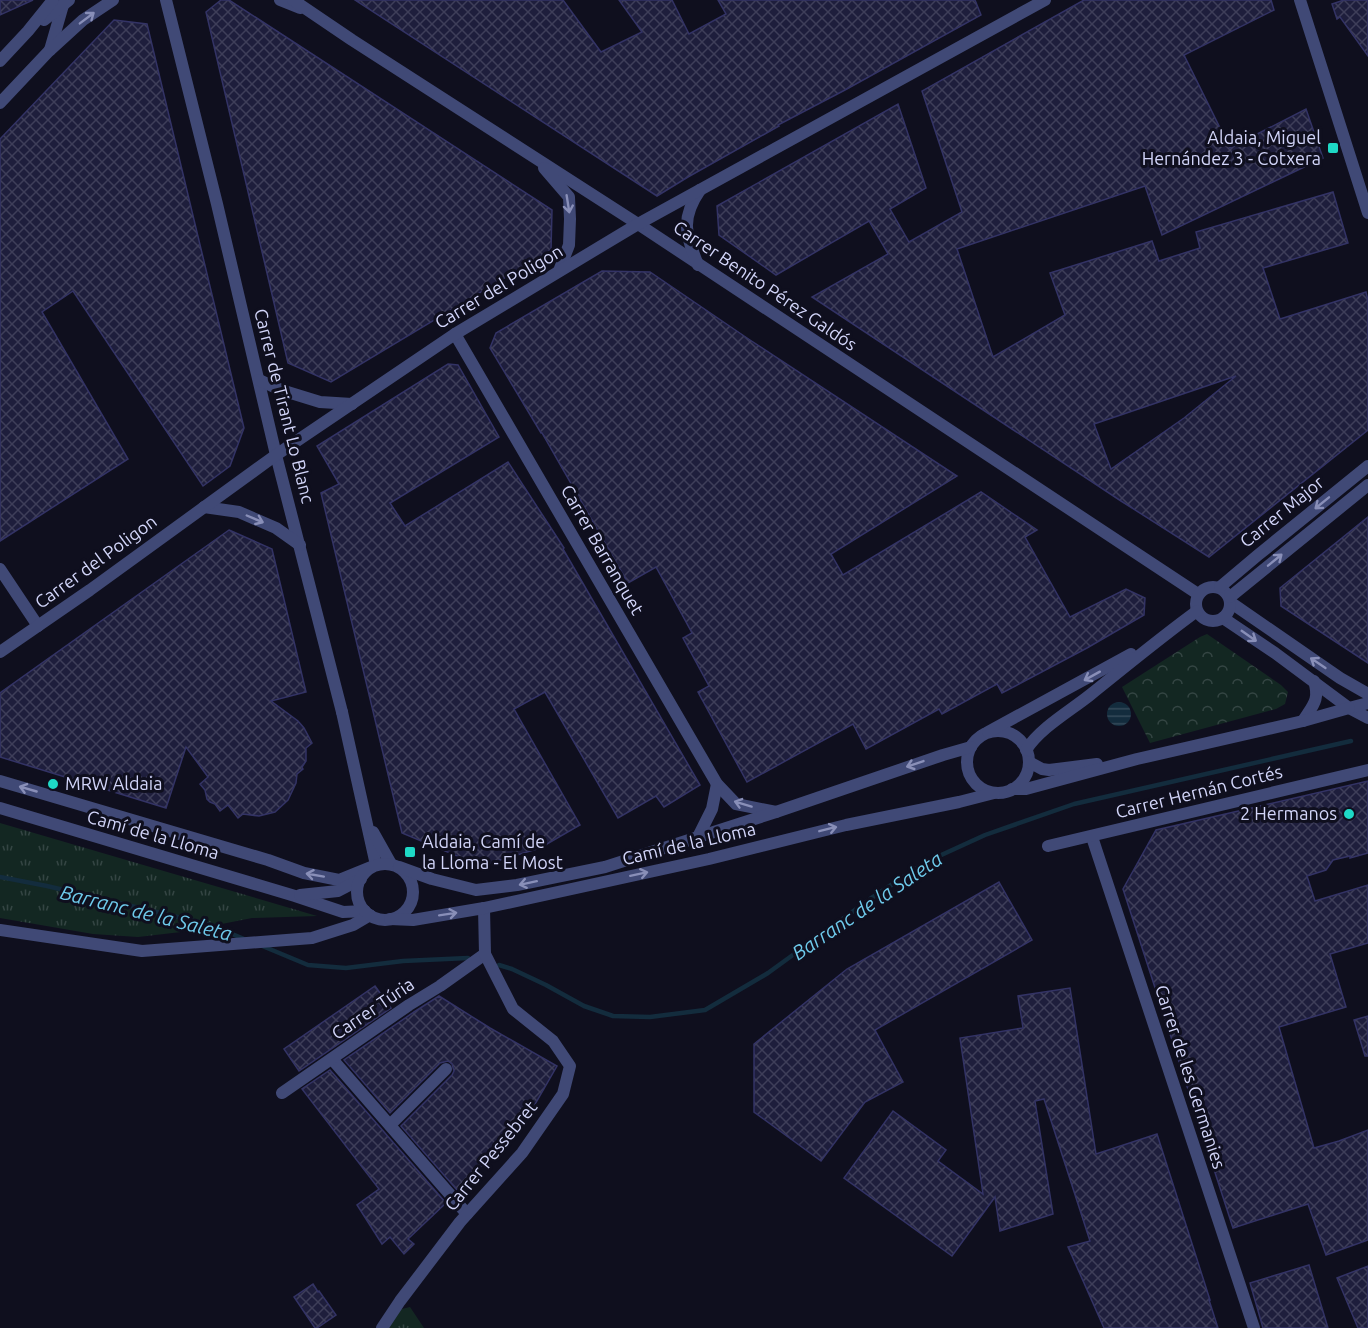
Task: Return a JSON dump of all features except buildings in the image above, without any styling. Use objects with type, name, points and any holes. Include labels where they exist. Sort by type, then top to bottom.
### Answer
[{"type":"street","points":[[0,103],[83,20],[113,0]]},
{"type":"street","name":"Carrer de Tirant Lo Blanc","points":[[166,0],[276,454],[342,712],[367,821],[374,866]]},
{"type":"street","name":"Carrer Benito Pérez Galdós","points":[[279,0],[309,12]]},
{"type":"street","name":"Carrer Benito Pérez Galdós","points":[[293,0],[638,224],[1198,594]]},
{"type":"street","name":"Carrer Benito Pérez Galdós","points":[[298,0],[309,12]]},
{"type":"street","points":[[304,0],[309,12]]},
{"type":"street","name":"Carrer del Poligon","points":[[0,652],[276,454],[455,334],[638,224],[1045,0]]},
{"type":"street","points":[[1303,1],[1368,213]]},
{"type":"street","points":[[50,51],[62,2]]},
{"type":"street","points":[[0,61],[28,31],[62,2]]},
{"type":"street","points":[[536,158],[569,197],[569,244],[559,271]]},
{"type":"street","points":[[698,265],[688,240],[686,219],[692,202],[701,189]]},
{"type":"street","name":"Carrer Barranquet","points":[[455,334],[717,784],[736,804],[776,812]]},
{"type":"street","points":[[259,380],[281,390],[320,402],[352,404]]},
{"type":"street","name":"Carrer Major","points":[[1220,587],[1368,466]]},
{"type":"street","name":"Carrer Major","points":[[1230,599],[1368,485]]},
{"type":"street","points":[[204,507],[239,512],[276,528],[300,545]]},
{"type":"street","points":[[0,569],[38,626]]},
{"type":"street","points":[[1230,599],[1230,608],[1218,621],[1206,620],[1197,612],[1195,606],[1198,594],[1208,586],[1220,587],[1230,599],[1340,678],[1368,694]]},
{"type":"street","points":[[1161,637],[978,738],[970,747],[967,757],[970,776],[976,784],[994,793],[1006,792],[1019,784],[1028,770],[1031,742],[1161,637],[1197,612]]},
{"type":"street","points":[[1223,618],[1349,708],[1368,718]]},
{"type":"street","points":[[1303,721],[1317,698],[1314,681]]},
{"type":"street","points":[[1012,789],[1026,789],[1137,759],[1303,721],[1368,703]]},
{"type":"street","points":[[988,732],[1006,732],[1015,736],[1028,756],[1042,770],[1137,759]]},
{"type":"street","name":"Camí de la Lloma","points":[[395,866],[432,879],[476,890],[517,885],[605,867],[970,747]]},
{"type":"street","name":"Carrer Hernán Cortés","points":[[1048,846],[1363,771],[1368,764]]},
{"type":"street","name":"Camí de la Lloma","points":[[0,781],[268,860],[304,873],[339,880],[374,866]]},
{"type":"street","points":[[698,837],[712,809],[717,784]]},
{"type":"street","name":"Camí de la Lloma","points":[[390,919],[413,920],[484,908],[994,793]]},
{"type":"street","name":"Camí de la Lloma","points":[[0,808],[343,912],[368,913]]},
{"type":"street","name":"Carrer de Tirant Lo Blanc","points":[[367,821],[395,866]]},
{"type":"street","name":"Carrer de les Germanies","points":[[1092,837],[1254,1328]]},
{"type":"street","points":[[383,864],[395,866],[406,872],[411,880],[413,896],[405,912],[390,919],[380,919],[368,913],[358,899],[357,892],[361,879],[374,866],[383,864]]},
{"type":"street","name":"Camí de la Lloma","points":[[296,896],[338,891],[361,879]]},
{"type":"street","name":"Carrer Pessebret","points":[[382,1328],[400,1301],[467,1215],[522,1153],[564,1094],[570,1066],[553,1041],[513,1009],[485,954],[484,908]]},
{"type":"street","points":[[0,930],[142,951],[312,938],[353,925],[368,913]]},
{"type":"street","name":"Carrer Túria","points":[[282,1093],[485,954]]},
{"type":"street","points":[[332,1059],[467,1215]]},
{"type":"street","points":[[390,1125],[446,1068]]},
{"type":"green space","points":[[1207,634],[1281,685],[1288,692],[1285,704],[1276,709],[1150,743],[1122,687]]},
{"type":"green space","points":[[0,823],[317,916],[252,918],[181,932],[138,937],[93,934],[0,918]]},
{"type":"green space","points":[[410,1307],[424,1328],[388,1328],[398,1310]]},
{"type":"water","points":[[1114,702],[1124,702],[1131,709],[1131,719],[1124,726],[1114,726],[1107,719],[1107,709]]},
{"type":"waterway","name":"Barranc de la Saleta","points":[[499,965],[546,985],[584,1006],[613,1016],[650,1017],[705,1010],[768,973],[870,899],[926,862],[985,835],[1074,804],[1351,741]]},
{"type":"waterway","name":"Barranc de la Saleta","points":[[0,877],[211,925],[244,939]]},
{"type":"waterway","name":"Barranc de la Saleta","points":[[260,945],[308,965],[346,968],[403,961],[468,958]]},
{"type":"place","name":"Aldaia, Miguel Hernández 3 - Cotxera","points":[[1333,148]]},
{"type":"place","name":"MRW Aldaia","points":[[53,784]]},
{"type":"place","name":"2 Hermanos","points":[[1349,814]]},
{"type":"place","name":"Aldaia, Camí de la Lloma - El Most","points":[[410,852]]}]
